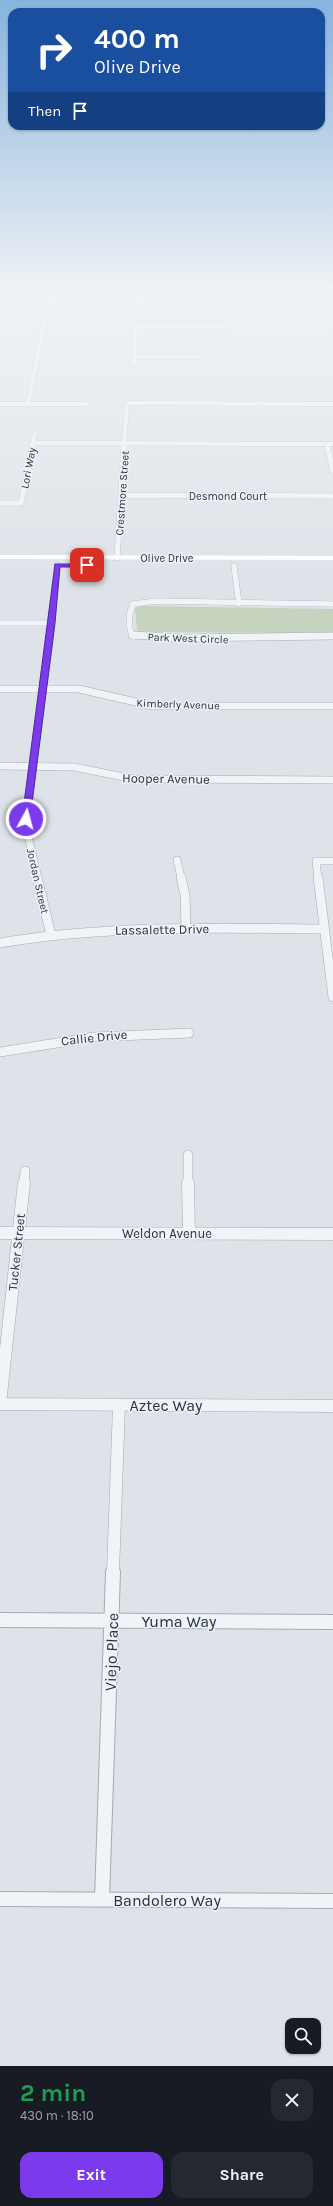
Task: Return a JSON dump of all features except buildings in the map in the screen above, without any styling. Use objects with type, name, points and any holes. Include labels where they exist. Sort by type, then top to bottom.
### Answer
[{"type":"main road","name":"Olive Drive","points":[[0,557],[333,558]]},
{"type":"main road","points":[[57,565],[111,560],[117,558]]},
{"type":"main road","points":[[234,566],[241,562],[286,559]]},
{"type":"main road","name":"Olive Drive","points":[[0,565],[333,566]]},
{"type":"street","points":[[28,404],[31,391]]},
{"type":"street","name":"Crestmore Street","points":[[117,558],[127,403],[333,404]]},
{"type":"street","points":[[0,404],[86,404]]},
{"type":"street","name":"Lori Way","points":[[0,503],[21,503],[35,433]]},
{"type":"street","points":[[32,443],[333,444]]},
{"type":"street","points":[[327,444],[333,471]]},
{"type":"street","name":"Desmond Court","points":[[122,495],[333,496]]},
{"type":"street","name":"Jordan Street","points":[[51,935],[26,828],[52,623],[57,565]]},
{"type":"street","points":[[234,566],[239,604]]},
{"type":"street","name":"Park West Circle","points":[[333,604],[239,604],[156,601],[133,604],[129,610],[128,627],[132,636],[149,637],[234,639],[333,636]]},
{"type":"street","points":[[0,623],[52,623]]},
{"type":"street","name":"Kimberly Avenue","points":[[0,689],[43,689],[90,692],[126,702],[153,706],[333,706]]},
{"type":"street","name":"Hooper Avenue","points":[[0,766],[74,767],[107,775],[134,779],[333,780]]},
{"type":"street","points":[[177,860],[185,895],[186,928]]},
{"type":"street","points":[[333,861],[316,861],[333,997]]},
{"type":"street","name":"Lassalette Drive","points":[[0,943],[51,935],[132,929],[324,929]]},
{"type":"street","name":"Callie Drive","points":[[0,1052],[34,1044],[101,1035],[189,1033]]},
{"type":"street","points":[[188,1155],[189,1233]]},
{"type":"street","name":"Tucker Street","points":[[0,1404],[25,1171]]},
{"type":"street","name":"Weldon Avenue","points":[[0,1233],[333,1234]]},
{"type":"street","name":"Aztec Way","points":[[0,1404],[333,1406]]},
{"type":"street","name":"Viejo Place","points":[[102,1899],[119,1405]]},
{"type":"street","name":"Yuma Way","points":[[0,1620],[333,1622]]},
{"type":"street","name":"Bandolero Way","points":[[0,1899],[333,1901]]},
{"type":"green space","points":[[141,606],[333,609],[333,632],[144,632],[137,630],[135,608]]},
{"type":"route","points":[[26,819],[52,623],[57,565],[87,565]]}]
